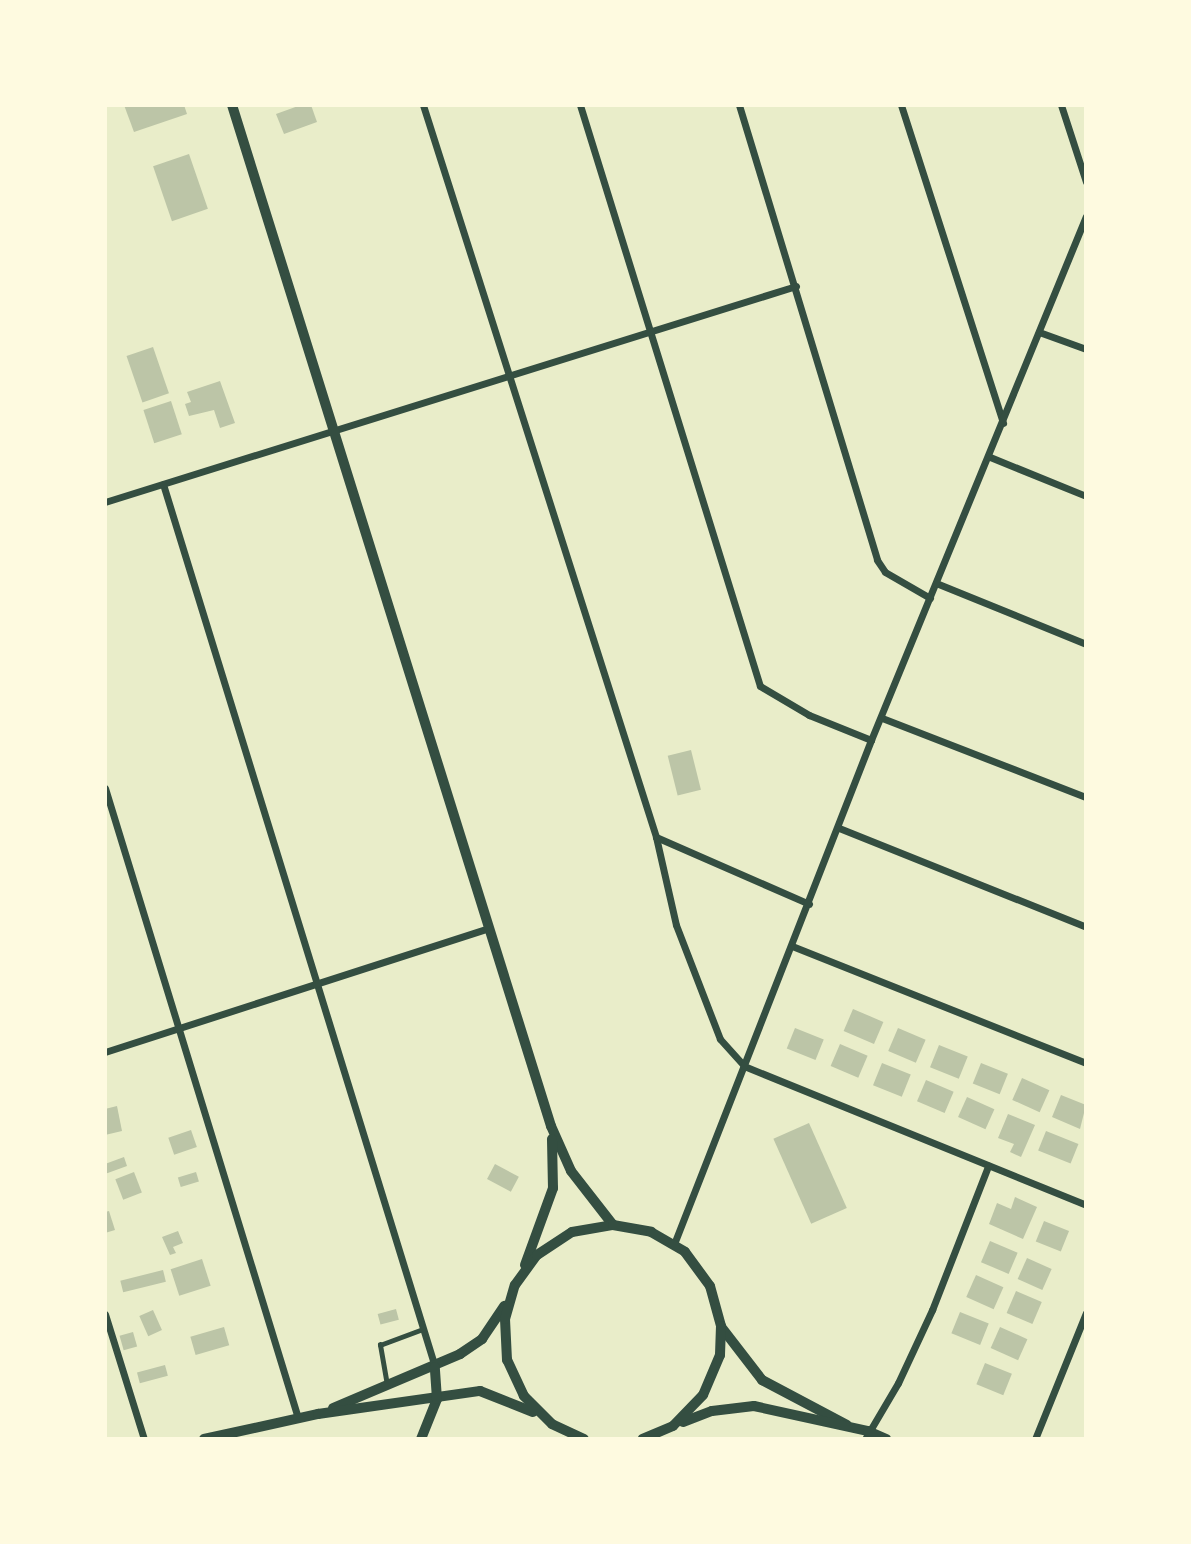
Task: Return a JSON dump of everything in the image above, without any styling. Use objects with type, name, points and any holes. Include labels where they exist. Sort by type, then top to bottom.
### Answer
[{"type":"street","points":[[232,105],[551,1126],[571,1171],[613,1225]]},
{"type":"street","points":[[424,105],[656,836],[667,895],[712,1024],[744,1066],[1086,1205]]},
{"type":"street","points":[[580,105],[760,686],[809,715],[871,740]]},
{"type":"street","points":[[739,105],[877,560],[885,572],[930,598]]},
{"type":"street","points":[[901,105],[1003,424]]},
{"type":"street","points":[[1061,105],[1086,182]]},
{"type":"street","points":[[674,1244],[839,828],[871,740],[990,457],[1086,216]]},
{"type":"street","points":[[105,502],[796,286]]},
{"type":"street","points":[[1039,332],[1086,349]]},
{"type":"street","points":[[990,457],[1086,496]]},
{"type":"street","points":[[163,484],[435,1367],[437,1399],[421,1439]]},
{"type":"street","points":[[936,583],[1086,644]]},
{"type":"street","points":[[882,718],[1086,797]]},
{"type":"street","points":[[105,788],[298,1418]]},
{"type":"street","points":[[839,828],[1086,927]]},
{"type":"street","points":[[656,836],[808,904]]},
{"type":"street","points":[[105,1052],[489,928]]},
{"type":"street","points":[[792,946],[1086,1063]]},
{"type":"street","points":[[318,1414],[435,1367],[482,1339],[520,1277],[553,1188],[551,1126]]},
{"type":"street","points":[[866,1435],[898,1383],[932,1310],[988,1166]]},
{"type":"street","points":[[520,1277],[537,1255],[560,1238],[586,1228],[613,1225],[651,1232],[674,1244],[695,1262],[710,1286],[721,1326],[744,1362],[762,1380],[866,1435],[886,1439]]},
{"type":"street","points":[[512,1293],[504,1333],[507,1360],[524,1396],[542,1416]]},
{"type":"street","points":[[1035,1439],[1086,1313]]},
{"type":"street","points":[[105,1314],[144,1439]]},
{"type":"street","points":[[673,1426],[694,1406],[710,1383],[720,1355],[721,1326]]},
{"type":"street","points":[[204,1439],[318,1414],[480,1391],[501,1396],[584,1439]]},
{"type":"street","points":[[643,1439],[712,1411],[754,1406],[849,1426]]},
{"type":"lane","points":[[387,1386],[380,1345],[424,1329]]},
{"type":"building","points":[[124,105],[184,105],[187,114],[134,132]]},
{"type":"building","points":[[301,105],[311,105],[317,122],[284,134],[276,114]]},
{"type":"building","points":[[189,154],[208,209],[172,221],[153,166]]},
{"type":"building","points":[[153,347],[169,393],[142,402],[127,356]]},
{"type":"building","points":[[220,381],[235,423],[220,428],[214,410],[189,416],[185,404],[191,402],[187,392]]},
{"type":"building","points":[[171,401],[182,434],[154,443],[143,410]]},
{"type":"building","points":[[691,750],[701,790],[678,796],[668,756]]},
{"type":"building","points":[[853,1009],[883,1022],[874,1044],[844,1031]]},
{"type":"building","points":[[795,1028],[824,1040],[816,1060],[787,1048]]},
{"type":"building","points":[[898,1028],[926,1040],[916,1063],[888,1051]]},
{"type":"building","points":[[840,1044],[868,1056],[858,1078],[831,1066]]},
{"type":"building","points":[[939,1045],[968,1057],[959,1079],[930,1067]]},
{"type":"building","points":[[882,1063],[911,1075],[902,1097],[873,1085]]},
{"type":"building","points":[[981,1063],[1008,1074],[1000,1094],[973,1083]]},
{"type":"building","points":[[1022,1078],[1049,1090],[1040,1112],[1012,1100]]},
{"type":"building","points":[[926,1080],[954,1092],[945,1113],[917,1101]]},
{"type":"building","points":[[1061,1095],[1086,1105],[1080,1129],[1052,1117]]},
{"type":"building","points":[[967,1097],[994,1109],[985,1129],[958,1117]]},
{"type":"building","points":[[117,1106],[122,1131],[105,1135],[105,1109]]},
{"type":"building","points":[[1008,1114],[1035,1125],[1021,1157],[1010,1152],[1014,1144],[998,1138]]},
{"type":"building","points":[[809,1123],[847,1208],[811,1224],[773,1139]]},
{"type":"building","points":[[191,1130],[197,1147],[174,1155],[168,1138]]},
{"type":"building","points":[[1046,1131],[1078,1144],[1071,1164],[1038,1150]]},
{"type":"building","points":[[124,1157],[127,1166],[105,1174],[105,1164]]},
{"type":"building","points":[[495,1164],[519,1177],[511,1192],[487,1179]]},
{"type":"building","points":[[134,1172],[142,1193],[123,1200],[115,1179]]},
{"type":"building","points":[[196,1172],[199,1182],[181,1187],[178,1178]]},
{"type":"building","points":[[1015,1197],[1037,1207],[1023,1239],[989,1224],[997,1203],[1011,1209]]},
{"type":"building","points":[[109,1211],[115,1230],[105,1233],[105,1212]]},
{"type":"building","points":[[1044,1221],[1069,1231],[1061,1252],[1036,1241]]},
{"type":"building","points":[[178,1231],[183,1243],[173,1247],[176,1253],[170,1255],[162,1237]]},
{"type":"building","points":[[990,1241],[1018,1253],[1009,1274],[981,1262]]},
{"type":"building","points":[[1027,1258],[1052,1269],[1042,1290],[1018,1279]]},
{"type":"building","points":[[202,1259],[211,1286],[179,1296],[171,1269]]},
{"type":"building","points":[[163,1270],[166,1282],[123,1292],[120,1281]]},
{"type":"building","points":[[976,1275],[1003,1287],[994,1309],[966,1297]]},
{"type":"building","points":[[1016,1291],[1042,1302],[1032,1324],[1007,1313]]},
{"type":"building","points":[[396,1309],[399,1320],[380,1325],[378,1314]]},
{"type":"building","points":[[153,1310],[162,1330],[148,1336],[139,1316]]},
{"type":"building","points":[[960,1312],[989,1324],[980,1345],[951,1333]]},
{"type":"building","points":[[224,1327],[229,1345],[196,1355],[190,1337]]},
{"type":"building","points":[[1000,1327],[1027,1339],[1018,1360],[991,1348]]},
{"type":"building","points":[[133,1332],[137,1346],[124,1350],[120,1336]]},
{"type":"building","points":[[985,1363],[1012,1374],[1003,1395],[976,1384]]},
{"type":"building","points":[[165,1365],[168,1376],[140,1383],[137,1373]]}]
